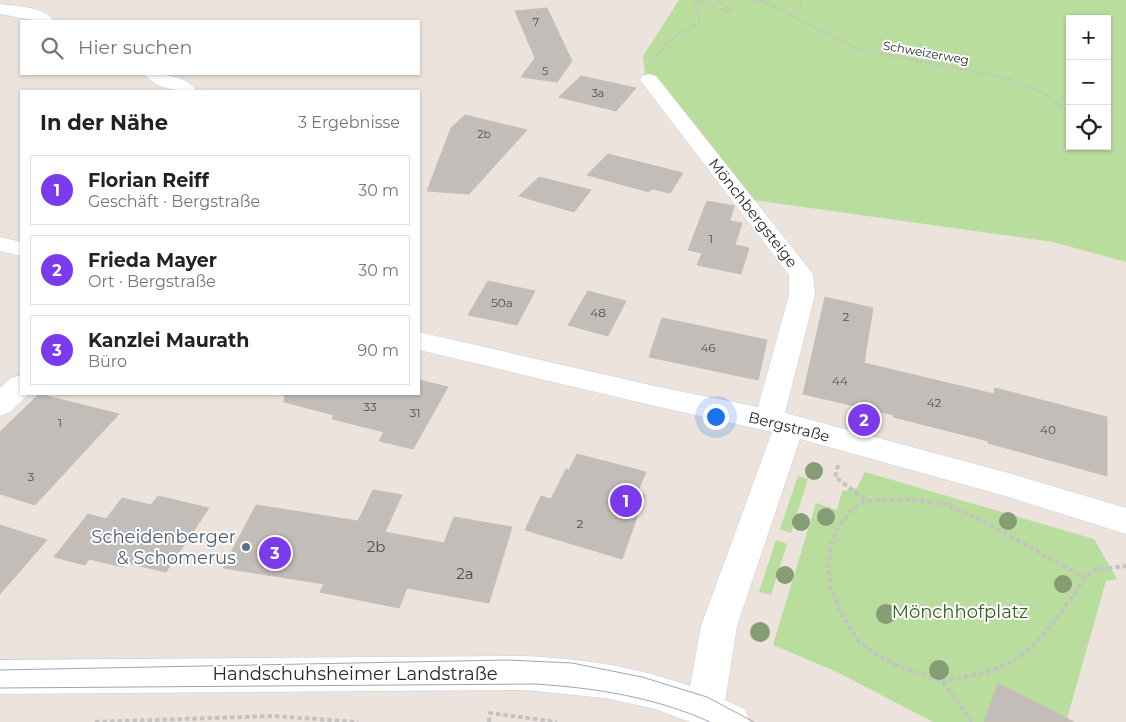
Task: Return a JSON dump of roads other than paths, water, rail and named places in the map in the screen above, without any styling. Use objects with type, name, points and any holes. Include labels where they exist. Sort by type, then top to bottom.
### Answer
[{"type":"street","points":[[0,9],[28,13],[43,20]]},
{"type":"street","points":[[156,75],[185,90]]},
{"type":"street","name":"Mönchbergsteige","points":[[649,80],[801,274],[802,295],[779,424]]},
{"type":"street","points":[[0,244],[20,249]]},
{"type":"street","name":"Bergstraße","points":[[420,341],[779,424],[1005,484],[1126,521]]},
{"type":"street","points":[[0,405],[20,386]]},
{"type":"street","points":[[718,715],[719,626],[779,424]]},
{"type":"street","name":"Handschuhsheimer Landstraße","points":[[0,677],[524,673],[574,675],[638,685],[718,715]]},
{"type":"tram line","points":[[0,670],[507,660],[572,663],[642,677],[707,697],[754,722]]},
{"type":"tram line","points":[[0,688],[535,684],[580,688],[624,695],[668,706],[710,722]]},
{"type":"place","name":"Frieda Mayer","points":[[864,420]]},
{"type":"place","name":"Florian Reiff","points":[[626,501]]},
{"type":"place","name":"Scheidenberger & Schomerus","points":[[246,547]]},
{"type":"place","name":"Kanzlei Maurath","points":[[275,553]]},
{"type":"park label","name":"Mönchhofplatz","points":[[960,612]]}]
